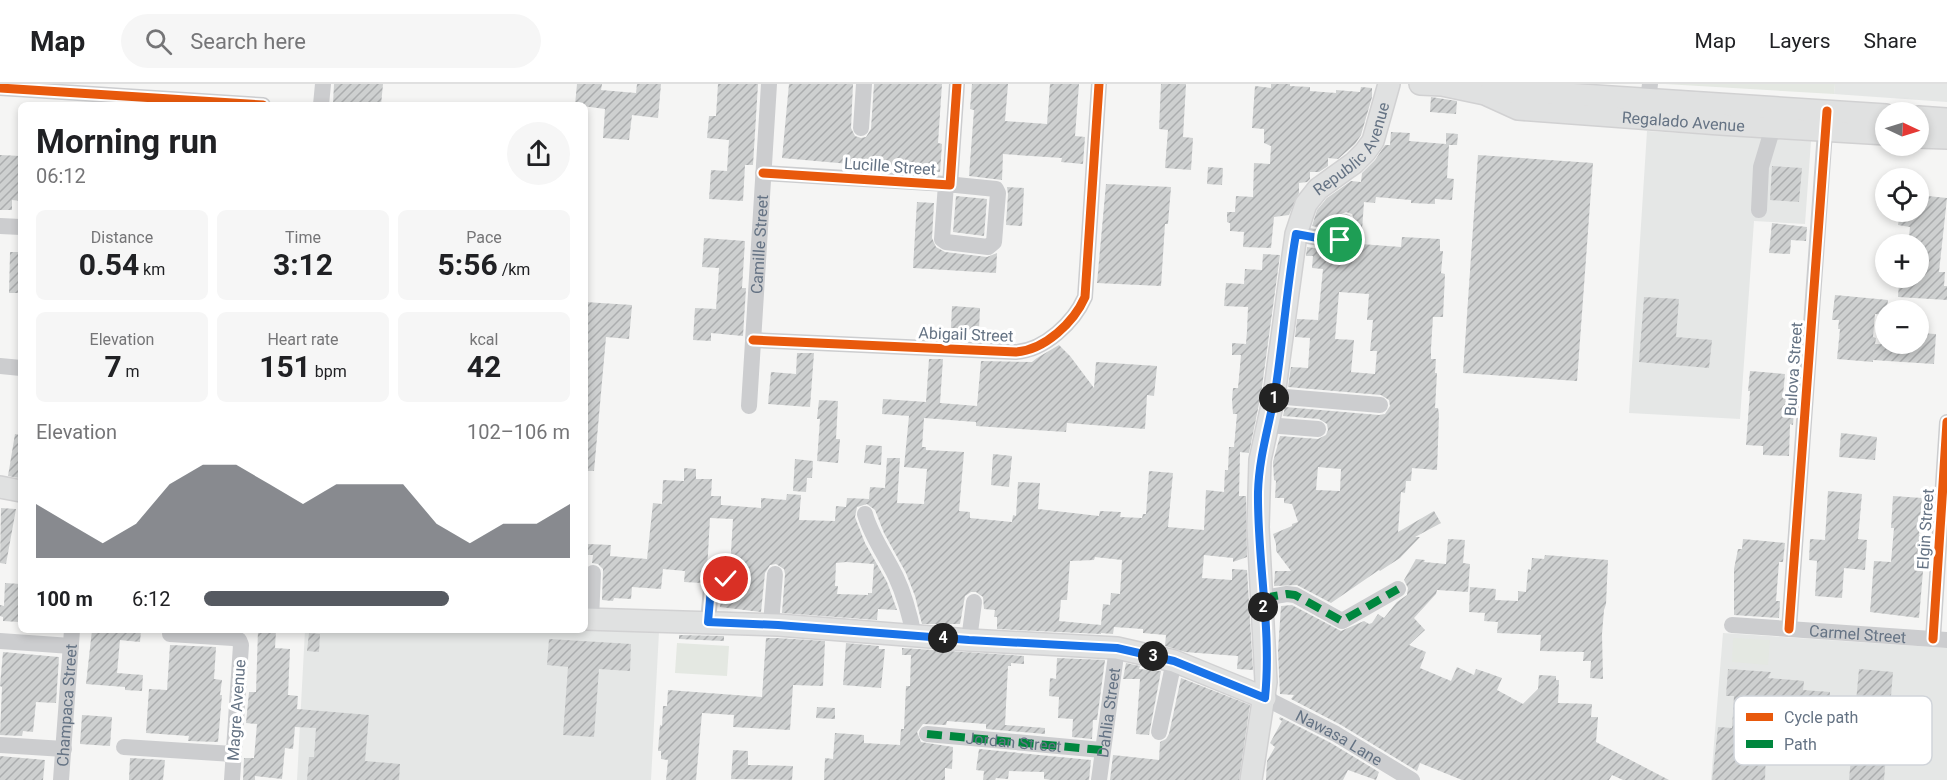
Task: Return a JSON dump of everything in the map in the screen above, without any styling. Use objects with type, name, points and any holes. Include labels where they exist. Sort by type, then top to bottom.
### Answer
[{"type":"main road","name":"Republic Avenue","points":[[1251,780],[1265,698],[1266,661],[1258,491],[1260,460],[1274,396],[1296,234],[1306,204],[1318,189],[1354,163],[1373,141],[1389,84]]},
{"type":"main road","name":"Regalado Avenue","points":[[1420,84],[1442,84],[1485,94],[1518,109],[1773,127],[1875,116]]},
{"type":"main road","name":"Regalado Avenue","points":[[1485,94],[1520,91],[1641,92],[1826,121],[1875,132]]},
{"type":"main road","points":[[1929,118],[1947,119]]},
{"type":"main road","points":[[1929,137],[1947,138]]},
{"type":"main road","points":[[0,487],[18,490]]},
{"type":"main road","points":[[588,619],[771,624],[969,640],[1117,648],[1174,661],[1265,698]]},
{"type":"street","points":[[321,102],[323,84]]},
{"type":"street","name":"Camille Street","points":[[748,406],[769,84]]},
{"type":"street","points":[[861,128],[864,84]]},
{"type":"street","name":"Lucille Street","points":[[763,172],[948,184],[957,84]]},
{"type":"street","name":"Abigail Street","points":[[753,340],[1016,352],[1035,349],[1042,344],[1074,315],[1085,297],[1099,84]]},
{"type":"street","points":[[0,88],[217,102]]},
{"type":"street","name":"Bulova Street","points":[[1789,629],[1826,121]]},
{"type":"street","points":[[1759,210],[1761,167],[1773,127]]},
{"type":"street","points":[[948,184],[996,189],[998,194],[992,245],[988,247],[946,242],[942,239],[948,184]]},
{"type":"street","points":[[1296,234],[1338,242],[1342,239],[1346,222]]},
{"type":"street","points":[[0,226],[18,227]]},
{"type":"street","points":[[0,366],[18,368]]},
{"type":"street","points":[[1274,396],[1380,405]]},
{"type":"street","name":"Elgin Street","points":[[1940,639],[1947,422]]},
{"type":"street","points":[[1268,425],[1318,429]]},
{"type":"street","points":[[865,514],[868,527],[897,579],[908,609],[914,636]]},
{"type":"street","points":[[588,619],[593,573]]},
{"type":"street","points":[[771,624],[775,574]]},
{"type":"street","points":[[708,622],[711,588],[726,579]]},
{"type":"street","points":[[1263,598],[1294,595],[1342,621],[1398,589]]},
{"type":"street","points":[[969,640],[974,602]]},
{"type":"street","name":"Carmel Street","points":[[1732,625],[1940,639]]},
{"type":"street","name":"Magre Avenue","points":[[170,634],[239,640],[241,645],[232,780]]},
{"type":"street","points":[[0,641],[71,638]]},
{"type":"street","name":"Champaca Street","points":[[62,780],[71,638]]},
{"type":"street","name":"Dahlia Street","points":[[1099,780],[1117,648]]},
{"type":"street","points":[[1159,732],[1174,661]]},
{"type":"street","name":"Nawasa Lane","points":[[1265,698],[1336,734],[1403,777]]},
{"type":"street","name":"Jordan Street","points":[[927,734],[1102,750]]},
{"type":"street","points":[[0,745],[64,749]]},
{"type":"street","points":[[124,747],[233,754]]},
{"type":"shaded area","points":[[1665,84],[1835,84],[1834,94]]},
{"type":"shaded area","points":[[1835,84],[1947,84],[1947,102],[1834,94]]},
{"type":"shaded area","points":[[1647,131],[1811,141],[1805,224],[1754,221],[1740,419],[1629,413]]},
{"type":"shaded area","points":[[588,627],[659,632],[651,780],[297,780],[305,633],[588,633]]},
{"type":"shaded area","points":[[1723,633],[1947,648],[1947,780],[1711,780]]},
{"type":"shaded area","points":[[1733,638],[1770,640],[1768,665],[1732,662]]},
{"type":"shaded area","points":[[677,643],[729,646],[727,676],[675,673]]},
{"type":"building","points":[[334,84],[383,84],[381,102],[333,102]]},
{"type":"building","points":[[577,84],[602,84],[601,90],[636,93],[637,84],[661,84],[658,118],[632,115],[629,140],[603,138],[605,109],[588,107],[588,102],[575,102]]},
{"type":"building","points":[[718,84],[758,84],[753,165],[745,165],[743,201],[709,199],[711,170],[727,171],[729,140],[707,138],[709,116],[716,116]]},
{"type":"building","points":[[789,84],[853,84],[851,128],[855,136],[861,138],[866,137],[871,129],[874,84],[942,84],[938,143],[942,144],[940,172],[782,158]]},
{"type":"building","points":[[972,84],[1008,84],[1005,121],[1047,124],[1050,84],[1079,84],[1075,136],[1085,137],[1083,164],[1061,162],[1062,158],[1003,154],[1002,180],[969,176],[974,110],[970,109]]},
{"type":"building","points":[[1161,84],[1186,84],[1183,137],[1193,138],[1191,170],[1165,168],[1168,130],[1159,129]]},
{"type":"building","points":[[1271,84],[1290,84],[1290,86],[1310,87],[1310,91],[1336,93],[1336,90],[1360,92],[1361,87],[1372,88],[1372,97],[1361,135],[1355,144],[1338,159],[1328,158],[1328,166],[1319,172],[1310,172],[1310,179],[1307,182],[1299,183],[1299,193],[1289,215],[1274,217],[1271,248],[1243,247],[1244,232],[1230,231],[1227,212],[1235,212],[1236,196],[1253,197],[1254,163],[1270,164],[1271,146],[1264,143],[1264,129],[1252,128],[1255,86],[1271,88]]},
{"type":"building","points":[[1431,97],[1457,101],[1456,114],[1430,112]]},
{"type":"building","points":[[1391,132],[1410,133],[1409,141],[1446,144],[1446,133],[1458,134],[1457,145],[1449,145],[1447,178],[1454,179],[1452,200],[1435,199],[1435,204],[1411,203],[1411,200],[1376,197],[1375,203],[1364,202],[1361,244],[1401,247],[1402,237],[1440,239],[1440,251],[1443,251],[1441,273],[1445,274],[1443,317],[1433,317],[1431,348],[1431,359],[1436,359],[1435,373],[1437,373],[1435,408],[1438,408],[1439,414],[1437,470],[1412,468],[1411,481],[1406,481],[1405,493],[1401,492],[1398,532],[1434,511],[1441,523],[1415,537],[1420,537],[1400,558],[1331,603],[1297,585],[1274,586],[1275,571],[1291,571],[1276,551],[1273,534],[1298,522],[1292,504],[1284,503],[1284,498],[1275,498],[1276,481],[1274,480],[1273,462],[1280,436],[1318,439],[1326,435],[1328,430],[1327,424],[1319,419],[1283,416],[1285,407],[1379,415],[1385,414],[1390,406],[1389,400],[1381,395],[1288,387],[1291,367],[1308,368],[1310,338],[1295,337],[1297,319],[1318,320],[1323,269],[1312,268],[1313,256],[1306,256],[1307,247],[1343,250],[1351,245],[1355,224],[1352,214],[1346,212],[1337,216],[1333,230],[1312,226],[1317,210],[1327,198],[1351,181],[1361,182],[1362,173],[1385,145],[1390,145]],"holes":[[[1339,292],[1369,294],[1367,320],[1373,320],[1370,351],[1377,351],[1375,374],[1351,372],[1354,340],[1335,339]],[[1318,467],[1341,469],[1340,491],[1316,490]]]},
{"type":"building","points":[[0,155],[18,156],[18,201],[12,200],[12,210],[0,210]]},
{"type":"building","points":[[1478,155],[1593,163],[1577,381],[1463,373]]},
{"type":"building","points":[[1772,166],[1802,168],[1799,202],[1770,200]]},
{"type":"building","points":[[1208,167],[1223,168],[1222,185],[1207,184]]},
{"type":"building","points":[[1106,184],[1171,187],[1168,224],[1165,224],[1161,286],[1097,283]]},
{"type":"building","points":[[1007,187],[1024,188],[1022,226],[1006,225]]},
{"type":"building","points":[[956,196],[987,199],[984,236],[953,232]]},
{"type":"building","points":[[1929,196],[1947,198],[1939,272],[1945,272],[1944,286],[1947,286],[1947,300],[1898,297],[1899,288],[1929,288],[1929,234],[1909,234],[1910,227],[1898,225],[1898,222],[1929,222]]},
{"type":"building","points":[[917,202],[934,203],[932,238],[936,247],[945,252],[987,257],[997,253],[996,273],[913,268]]},
{"type":"building","points":[[1772,223],[1807,227],[1806,241],[1791,240],[1790,254],[1769,253]]},
{"type":"building","points":[[704,238],[745,241],[742,288],[746,288],[743,336],[711,333],[711,341],[693,340],[695,308],[716,309],[719,268],[702,267]]},
{"type":"building","points":[[10,252],[18,252],[18,293],[9,293]]},
{"type":"building","points":[[1263,254],[1280,255],[1261,394],[1249,453],[1240,452],[1239,496],[1246,496],[1247,557],[1233,562],[1233,558],[1204,555],[1202,578],[1232,580],[1232,569],[1247,570],[1253,670],[1237,669],[1238,656],[1185,652],[1165,646],[1166,635],[1143,633],[1143,629],[1114,627],[1113,634],[1101,634],[997,629],[995,610],[984,609],[983,597],[976,592],[965,596],[960,624],[922,624],[906,573],[884,533],[875,510],[867,504],[857,507],[855,517],[865,543],[887,582],[897,610],[878,609],[877,620],[782,613],[785,574],[784,569],[776,564],[770,565],[765,573],[761,612],[720,607],[721,594],[732,588],[736,579],[735,573],[730,569],[733,519],[710,518],[707,571],[718,571],[702,583],[684,582],[685,571],[663,569],[661,589],[632,587],[631,599],[602,600],[603,569],[598,564],[592,563],[593,555],[588,555],[588,544],[611,545],[610,556],[647,559],[653,503],[662,504],[663,480],[684,481],[684,468],[696,469],[696,479],[712,479],[711,496],[721,496],[721,505],[761,508],[761,498],[786,500],[787,494],[801,495],[799,520],[835,521],[836,506],[846,507],[847,498],[869,499],[870,487],[885,488],[887,458],[900,458],[897,503],[924,504],[927,469],[904,467],[909,416],[882,414],[883,399],[926,402],[929,359],[943,359],[940,403],[977,406],[981,361],[1032,362],[1059,345],[1094,388],[1096,362],[1157,366],[1154,396],[1147,395],[1145,429],[1067,423],[1066,432],[976,426],[976,422],[924,418],[922,447],[926,447],[926,450],[964,452],[959,511],[970,512],[970,518],[1012,522],[1013,515],[1016,516],[1018,482],[1040,483],[1038,509],[1099,516],[1100,511],[1121,512],[1120,517],[1142,518],[1143,514],[1146,514],[1149,471],[1173,473],[1168,527],[1204,530],[1206,490],[1224,492],[1229,447],[1234,447],[1237,414],[1233,414],[1232,400],[1233,388],[1238,388],[1241,355],[1232,355],[1232,343],[1246,344],[1248,307],[1224,306],[1226,283],[1244,284],[1245,269],[1262,270]],"holes":[[[1095,557],[1122,560],[1120,594],[1111,593],[1110,605],[1103,604],[1101,625],[1059,621],[1061,600],[1067,600],[1070,561],[1094,560]],[[836,563],[874,564],[872,593],[868,595],[837,594]]]},
{"type":"building","points":[[1835,295],[1888,300],[1875,300],[1873,337],[1875,338],[1875,354],[1929,354],[1929,334],[1936,334],[1934,364],[1837,359],[1839,320],[1832,320]]},
{"type":"building","points":[[1644,297],[1679,299],[1676,337],[1712,340],[1709,368],[1639,362]]},
{"type":"building","points":[[588,302],[632,305],[629,339],[606,337],[594,471],[588,471]]},
{"type":"building","points":[[952,306],[980,308],[979,330],[951,328]]},
{"type":"building","points":[[797,353],[814,353],[810,407],[768,404],[771,372],[796,374]]},
{"type":"building","points":[[1750,371],[1785,374],[1783,395],[1795,396],[1793,425],[1790,424],[1789,456],[1763,455],[1763,446],[1746,445]]},
{"type":"building","points":[[819,400],[838,401],[836,439],[840,439],[838,463],[817,461]]},
{"type":"building","points":[[1841,433],[1877,437],[1875,460],[1839,457]]},
{"type":"building","points":[[15,434],[18,434],[18,478],[8,476]]},
{"type":"building","points":[[866,445],[882,446],[881,465],[864,463]]},
{"type":"building","points":[[993,454],[1012,456],[1009,487],[991,485]]},
{"type":"building","points":[[795,459],[813,461],[812,478],[807,478],[806,492],[793,491]]},
{"type":"building","points":[[1828,491],[1862,494],[1858,539],[1867,540],[1865,570],[1844,568],[1842,598],[1815,596],[1817,561],[1809,560],[1810,539],[1825,540]]},
{"type":"building","points":[[1893,496],[1922,498],[1919,535],[1926,536],[1919,618],[1870,612],[1874,561],[1891,562],[1894,528],[1891,528]]},
{"type":"building","points":[[1,508],[16,509],[6,564],[0,563]]},
{"type":"building","points":[[1448,539],[1465,540],[1463,563],[1470,564],[1468,592],[1437,590],[1414,618],[1425,630],[1409,645],[1426,652],[1420,668],[1451,681],[1457,667],[1474,675],[1476,669],[1488,673],[1502,678],[1497,690],[1523,704],[1538,689],[1539,675],[1556,676],[1556,680],[1559,680],[1558,703],[1592,704],[1591,717],[1598,717],[1596,742],[1669,780],[1623,780],[1612,775],[1609,780],[1462,780],[1420,763],[1417,771],[1341,725],[1291,699],[1294,695],[1280,694],[1278,651],[1281,606],[1292,605],[1341,631],[1364,621],[1372,623],[1378,614],[1384,618],[1397,602],[1407,595],[1408,588],[1404,580],[1416,559],[1446,564]]},
{"type":"building","points":[[1743,539],[1785,543],[1783,562],[1779,562],[1776,601],[1780,601],[1779,618],[1734,615],[1734,569],[1738,549],[1742,549]]},
{"type":"building","points":[[1545,555],[1608,560],[1602,634],[1603,679],[1590,678],[1591,661],[1583,661],[1584,652],[1540,651],[1541,635],[1497,633],[1498,622],[1484,621],[1485,613],[1469,612],[1470,587],[1496,589],[1495,600],[1518,601],[1518,591],[1526,592],[1528,569],[1531,570],[1532,558],[1544,559]]},
{"type":"building","points":[[5,583],[18,584],[18,622],[3,621],[3,617],[0,616],[0,605],[4,606]]},
{"type":"building","points":[[92,633],[141,633],[140,642],[120,640],[117,673],[143,675],[142,691],[125,690],[125,687],[86,684]]},
{"type":"building","points":[[258,633],[276,633],[275,648],[290,649],[288,695],[298,696],[297,709],[369,715],[365,761],[400,764],[399,780],[307,780],[309,757],[314,757],[316,728],[295,727],[293,749],[285,748],[282,779],[255,776],[255,780],[243,780],[244,758],[254,758],[257,724],[246,723],[249,692],[256,692]]},
{"type":"building","points":[[309,633],[320,634],[319,652],[307,651]]},
{"type":"building","points":[[679,635],[724,636],[724,641],[679,639]]},
{"type":"building","points":[[766,638],[825,641],[823,686],[793,685],[790,730],[733,727],[734,715],[702,713],[696,780],[666,780],[668,760],[661,759],[661,751],[658,751],[663,706],[667,706],[668,690],[762,697]]},
{"type":"building","points":[[549,639],[631,644],[630,671],[599,669],[594,737],[563,735],[568,667],[547,665]]},
{"type":"building","points":[[846,643],[879,646],[879,649],[885,649],[881,688],[843,685]]},
{"type":"building","points":[[170,645],[216,647],[214,679],[222,680],[218,742],[188,741],[189,736],[146,733],[149,689],[167,690]]},
{"type":"building","points":[[902,648],[1024,656],[1024,664],[1011,663],[1011,666],[1008,666],[1005,725],[1045,728],[1045,734],[986,729],[986,724],[947,721],[946,725],[923,724],[917,732],[921,742],[953,747],[952,769],[945,768],[945,780],[824,780],[825,758],[833,759],[835,733],[864,735],[864,743],[900,745],[901,729],[904,729],[906,686],[910,686],[911,655],[902,655]]},
{"type":"building","points":[[3,652],[59,657],[56,703],[36,702],[33,732],[23,731],[22,736],[0,735]]},
{"type":"building","points":[[1057,658],[1105,660],[1097,720],[1093,720],[1092,739],[1072,737],[1073,719],[1058,718],[1059,697],[1049,696],[1050,678],[1056,679]]},
{"type":"building","points":[[1126,663],[1140,666],[1139,669],[1161,671],[1149,735],[1136,734],[1140,679],[1123,679]]},
{"type":"building","points":[[1728,669],[1771,672],[1768,678],[1804,681],[1803,690],[1830,692],[1830,696],[1726,696]]},
{"type":"building","points":[[1859,669],[1893,672],[1891,696],[1857,696]]},
{"type":"building","points":[[1181,678],[1250,705],[1239,780],[1110,780],[1113,755],[1159,760],[1160,742],[1169,734]]},
{"type":"building","points":[[1734,696],[1734,765],[1765,765],[1765,780],[1712,780],[1718,727],[1732,728]]},
{"type":"building","points":[[817,707],[835,708],[835,719],[816,718]]},
{"type":"building","points":[[82,715],[112,717],[110,746],[80,744]]},
{"type":"building","points":[[1280,717],[1331,743],[1379,772],[1376,780],[1348,770],[1343,780],[1266,780],[1267,761],[1275,747],[1270,743],[1282,721]]},
{"type":"building","points":[[979,749],[1091,760],[1089,780],[1052,780],[1044,779],[1044,772],[1009,771],[1008,779],[983,780],[984,771],[976,770]]},
{"type":"building","points":[[733,750],[748,751],[748,765],[793,766],[792,780],[731,779]]},
{"type":"building","points":[[0,756],[45,760],[43,780],[0,780]]},
{"type":"building","points":[[130,758],[165,760],[163,780],[129,780]]},
{"type":"building","points":[[1850,765],[1885,765],[1884,780],[1849,780]]},
{"type":"marked path","points":[[1263,598],[1295,595],[1342,621],[1398,589]]},
{"type":"marked path","points":[[927,734],[1102,750]]},
{"type":"cycle path","points":[[763,173],[950,185],[957,84]]},
{"type":"cycle path","points":[[753,340],[1016,352],[1027,350],[1048,340],[1074,316],[1085,297],[1099,84]]},
{"type":"cycle path","points":[[0,88],[217,102]]},
{"type":"cycle path","points":[[1789,629],[1827,111]]},
{"type":"cycle path","points":[[1933,639],[1947,422]]},
{"type":"route","points":[[726,579],[711,588],[708,622],[1117,648],[1190,666],[1265,698],[1265,630],[1258,491],[1264,436],[1276,388],[1292,256],[1296,234],[1338,242],[1340,240]]}]
